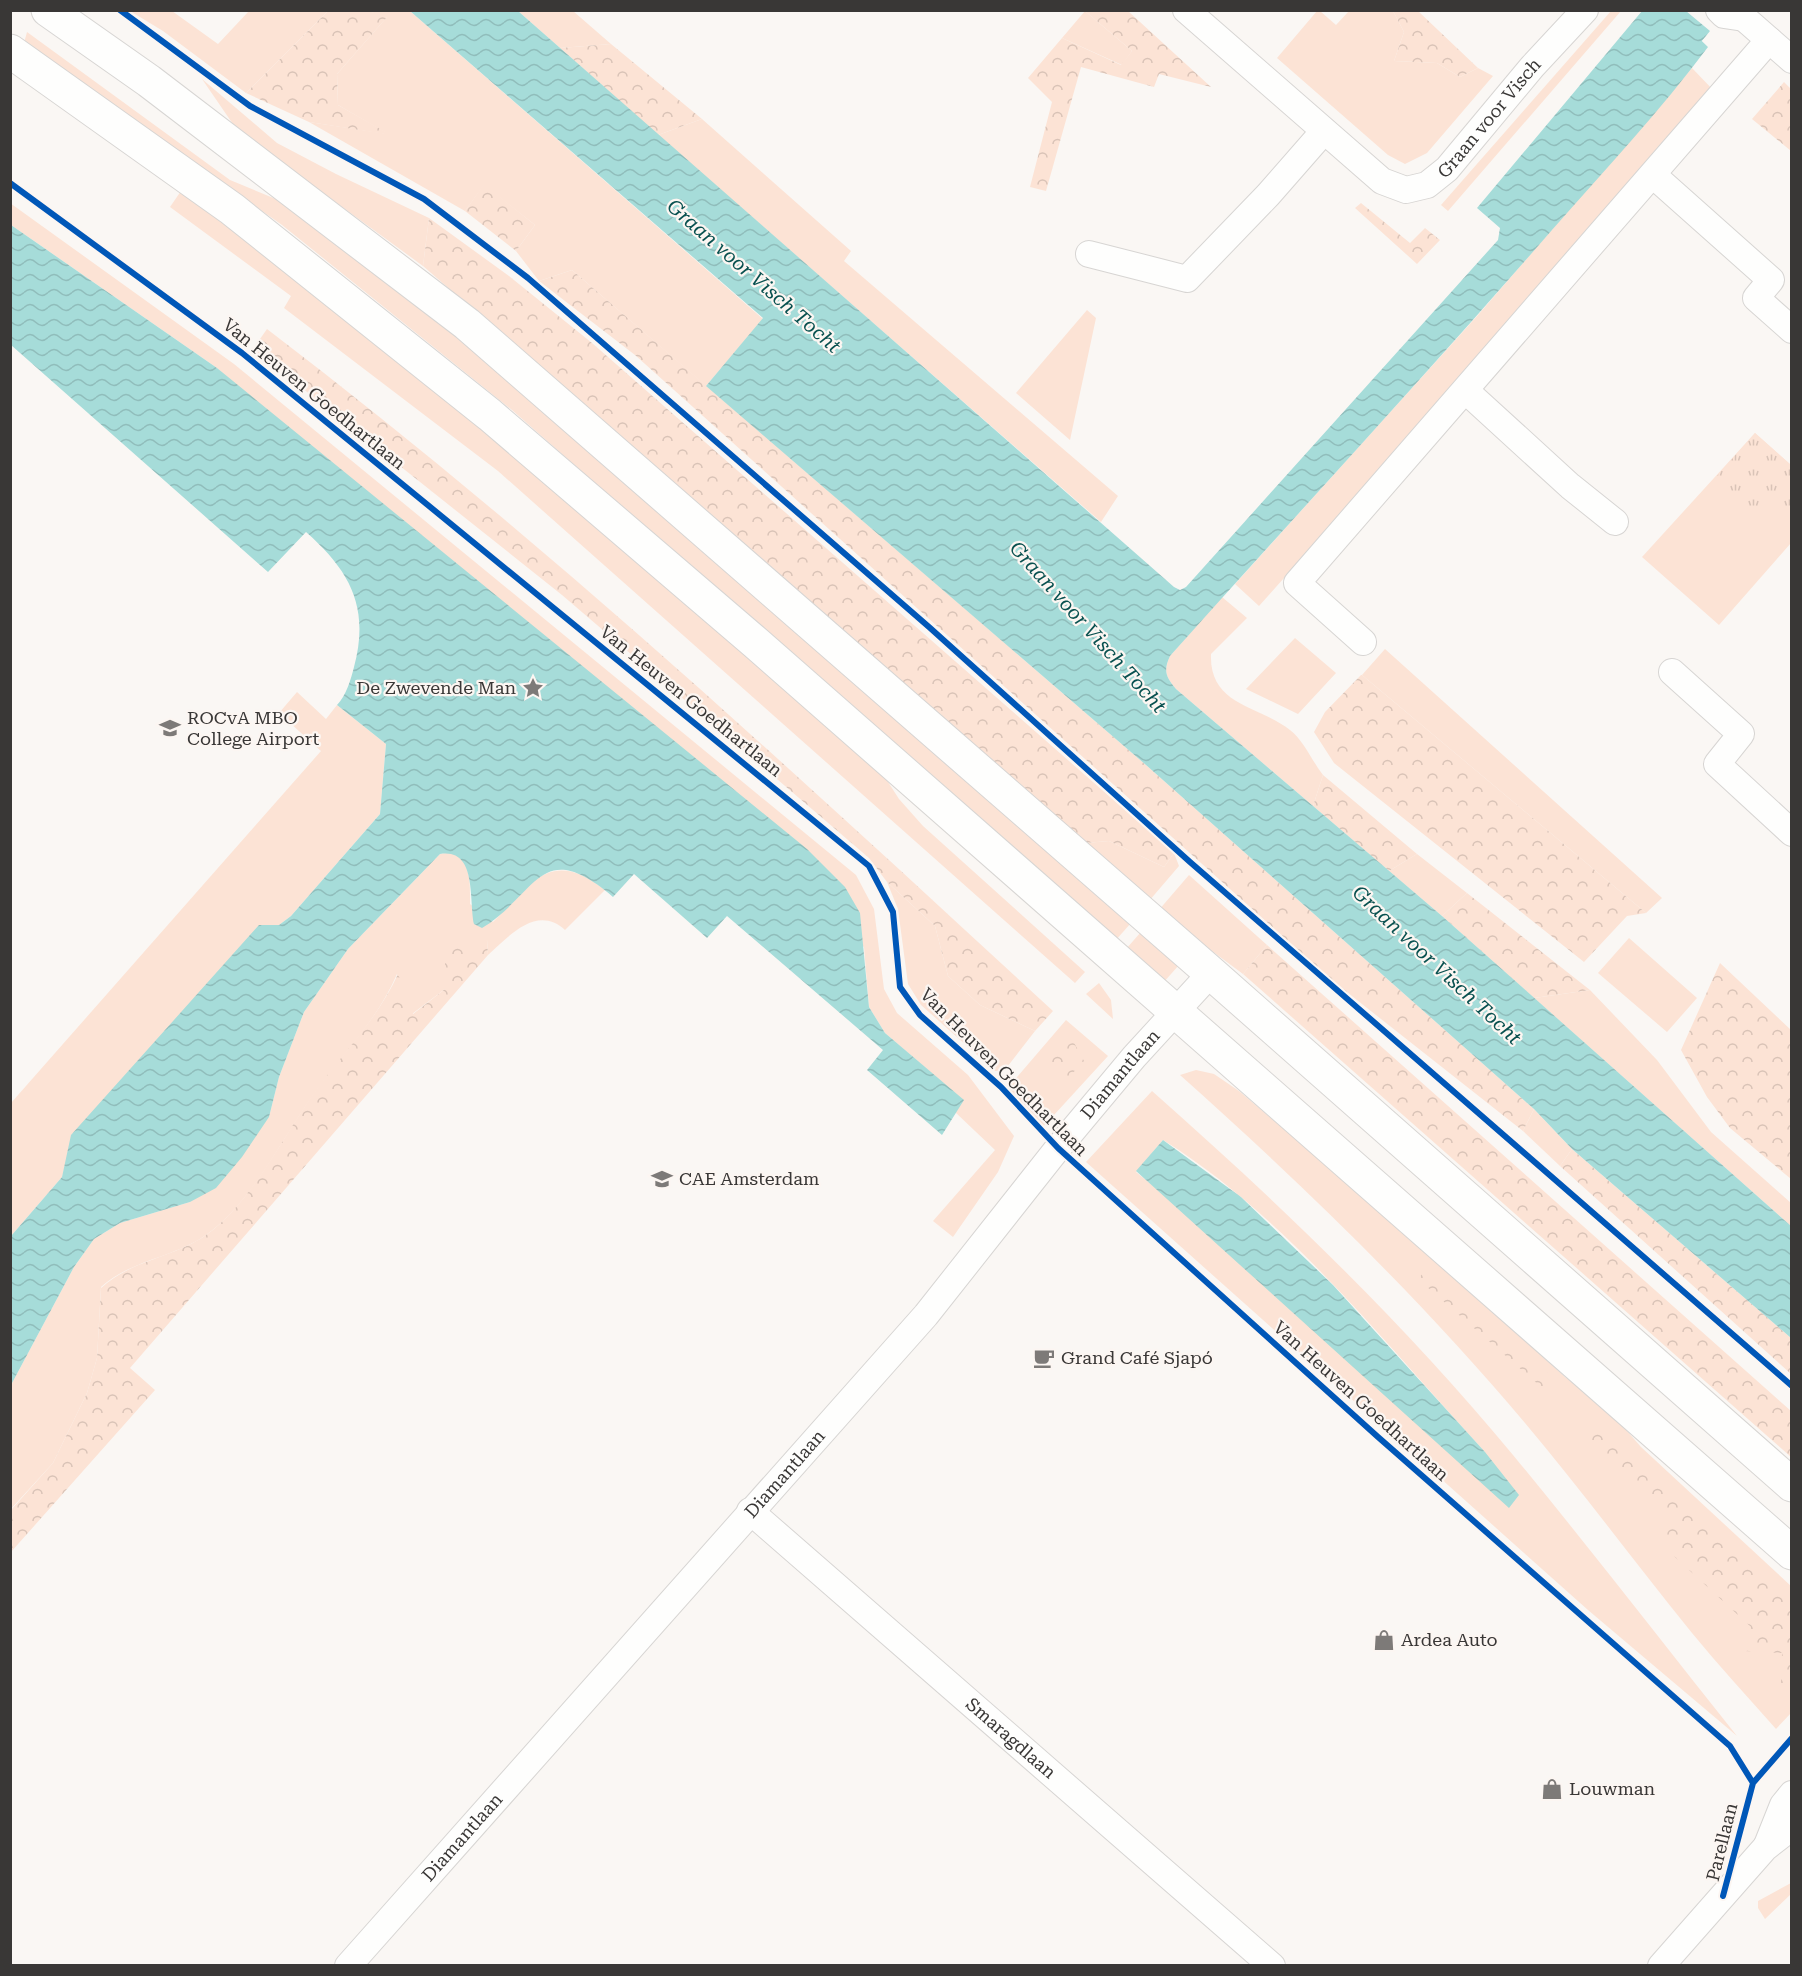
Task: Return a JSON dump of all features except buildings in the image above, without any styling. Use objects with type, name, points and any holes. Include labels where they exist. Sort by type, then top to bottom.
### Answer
[{"type":"main road","points":[[48,10],[149,81],[467,324],[1211,973],[1791,1485]]},
{"type":"main road","points":[[10,51],[232,209],[490,415],[1175,1011],[1791,1553]]},
{"type":"street","name":"Graan voor Visch","points":[[1186,10],[1382,181],[1406,190],[1427,185],[1447,169],[1532,67],[1585,10]]},
{"type":"street","points":[[1719,10],[1724,15],[1743,14],[1791,60]]},
{"type":"street","points":[[1364,642],[1297,584],[1770,40]]},
{"type":"street","points":[[1089,254],[1187,279],[1268,195],[1324,131]]},
{"type":"street","points":[[1653,175],[1771,280],[1756,298],[1791,330]]},
{"type":"street","points":[[1466,391],[1570,486],[1615,522]]},
{"type":"street","points":[[1672,672],[1741,734],[1717,764],[1791,833]]},
{"type":"street","name":"Diamantlaan","points":[[348,1965],[926,1315],[1058,1148],[1175,1011],[1211,973]]},
{"type":"street","name":"Smaragdlaan","points":[[750,1511],[1272,1965]]},
{"type":"street","name":"Parellaan","points":[[1765,1848],[1783,1805],[1791,1794]]},
{"type":"street","name":"Parellaan","points":[[1661,1965],[1765,1848],[1791,1827]]},
{"type":"green space","points":[[130,11],[172,11],[218,44],[249,11],[328,11],[246,93],[163,31]]},
{"type":"green space","points":[[328,11],[367,11],[388,16],[337,74],[338,105],[391,135],[309,122],[246,93]]},
{"type":"green space","points":[[367,11],[410,11],[763,319],[706,386],[572,270],[539,281],[516,251],[535,225],[484,185],[465,211],[309,122],[388,134],[338,105],[337,74],[387,17]]},
{"type":"green space","points":[[518,11],[573,11],[611,44],[560,48]]},
{"type":"green space","points":[[1085,11],[1132,51],[1122,65],[1062,38]]},
{"type":"green space","points":[[1085,11],[1128,11],[1211,87],[1159,74],[1154,87],[1081,67],[1046,191],[1030,187],[1052,102],[1028,78],[1062,38],[1121,65],[1132,51]]},
{"type":"green space","points":[[1317,11],[1336,25],[1349,11],[1393,11],[1404,32],[1394,61],[1437,63],[1460,77],[1478,68],[1493,76],[1427,153],[1405,164],[1388,155],[1277,58]]},
{"type":"green space","points":[[1393,11],[1418,11],[1478,68],[1460,77],[1437,63],[1394,61],[1404,32]]},
{"type":"green space","points":[[1611,11],[1621,11],[1448,211],[1441,205]]},
{"type":"green space","points":[[27,32],[230,180],[295,207],[465,339],[1131,923],[1115,941],[512,410],[282,225],[24,43]]},
{"type":"green space","points":[[611,44],[702,119],[658,135],[560,48]]},
{"type":"green space","points":[[1692,68],[1716,93],[1259,606],[1235,584],[1478,315]]},
{"type":"green space","points":[[202,79],[277,143],[429,218],[423,266],[237,130]]},
{"type":"green space","points":[[1784,82],[1791,89],[1791,151],[1752,119]]},
{"type":"green space","points":[[702,119],[851,251],[844,261],[1118,496],[1101,522],[658,135]]},
{"type":"green space","points":[[484,184],[535,225],[516,251],[465,211]]},
{"type":"green space","points":[[181,191],[405,357],[881,771],[899,799],[923,826],[1085,972],[1075,983],[498,471],[284,308],[291,296],[170,207]]},
{"type":"green space","points":[[10,203],[234,364],[856,875],[874,909],[884,989],[897,1013],[968,1075],[1014,1136],[998,1172],[953,1237],[933,1221],[995,1150],[955,1112],[963,1100],[885,1033],[869,1007],[864,947],[217,368],[11,225]]},
{"type":"green space","points":[[1361,203],[1410,243],[1425,228],[1440,240],[1417,264],[1355,208]]},
{"type":"green space","points":[[429,218],[509,276],[592,343],[1174,853],[1164,867],[1109,841],[1085,843],[423,266]]},
{"type":"green space","points":[[572,270],[1146,765],[1534,1109],[1523,1131],[1329,978],[635,355],[539,281]]},
{"type":"green space","points":[[1087,310],[1096,318],[1070,440],[1016,393]]},
{"type":"green space","points":[[267,329],[370,409],[570,575],[765,747],[1053,1011],[1035,1031],[980,1005],[948,976],[935,926],[887,882],[869,858],[562,595],[253,349]]},
{"type":"green space","points":[[1755,433],[1791,465],[1791,543],[1719,625],[1642,557]]},
{"type":"green space","points":[[1755,433],[1791,465],[1791,516],[1785,511],[1757,513],[1716,477]]},
{"type":"green space","points":[[1222,597],[1247,618],[1211,654],[1213,671],[1218,684],[1238,702],[1278,722],[1300,740],[1323,775],[1313,806],[1176,689],[1168,677],[1166,670],[1170,656]]},
{"type":"green space","points":[[1295,638],[1336,673],[1298,714],[1246,689]]},
{"type":"green space","points":[[1385,649],[1662,898],[1646,913],[1362,675]]},
{"type":"green space","points":[[1361,675],[1646,913],[1627,916],[1584,962],[1334,763],[1314,732],[1325,712]]},
{"type":"green space","points":[[297,692],[326,719],[337,705],[386,744],[380,814],[291,916],[279,925],[271,927],[67,1158],[62,1177],[11,1236],[11,1103],[321,751],[279,713]]},
{"type":"green space","points":[[1323,775],[1417,854],[1389,871],[1313,806]]},
{"type":"green space","points":[[1109,841],[1164,867],[1174,853],[1179,866],[1149,901],[1085,843]]},
{"type":"green space","points":[[452,852],[459,856],[466,868],[470,882],[470,904],[493,922],[531,883],[543,875],[556,871],[570,871],[586,877],[605,890],[565,930],[555,923],[544,920],[534,921],[514,932],[488,955],[487,940],[445,989],[412,1014],[397,974],[370,1021],[314,1094],[252,1188],[223,1222],[193,1243],[125,1271],[101,1287],[97,1358],[87,1393],[53,1463],[10,1510],[11,1385],[74,1267],[94,1239],[120,1223],[190,1202],[269,1117],[279,1077],[304,1012],[348,949],[440,854]]},
{"type":"green space","points":[[1417,854],[1467,893],[1442,916],[1389,871]]},
{"type":"green space","points":[[1189,875],[1267,945],[1243,974],[1158,911]]},
{"type":"green space","points":[[887,882],[935,926],[948,976],[980,1005],[1035,1031],[1004,1071],[995,1071],[921,1005],[908,984],[898,909]]},
{"type":"green space","points":[[1467,893],[1590,990],[1534,998],[1442,916]]},
{"type":"green space","points":[[1141,932],[1179,965],[1163,983],[1126,949]]},
{"type":"green space","points":[[1629,938],[1697,998],[1667,1032],[1598,973]]},
{"type":"green space","points":[[487,940],[488,955],[130,1368],[155,1390],[11,1552],[11,1510],[53,1463],[87,1393],[97,1358],[101,1288],[125,1271],[193,1243],[222,1222],[265,1169],[314,1093],[370,1021],[398,974],[413,1014],[445,989],[445,946]]},
{"type":"green space","points":[[1267,945],[1791,1411],[1791,1457],[1243,974]]},
{"type":"green space","points":[[1720,963],[1791,1030],[1791,1179],[1730,1128],[1707,1097],[1681,1050]]},
{"type":"green space","points":[[1099,983],[1111,1000],[1113,1019],[1086,994]]},
{"type":"green space","points":[[1590,990],[1657,1060],[1711,1132],[1791,1203],[1791,1226],[1534,998]]},
{"type":"green space","points":[[1066,1020],[1108,1056],[1043,1127],[1006,1090]]},
{"type":"green space","points":[[1072,1039],[1084,1061],[1069,1077],[1044,1062]]},
{"type":"green space","points":[[1196,1070],[1214,1074],[1239,1091],[1425,1249],[1565,1377],[1608,1409],[1641,1447],[1791,1586],[1791,1713],[1776,1729],[1692,1633],[1525,1423],[1444,1331],[1315,1200],[1180,1075]]},
{"type":"green space","points":[[1152,1091],[1294,1221],[1429,1358],[1513,1455],[1737,1736],[1588,1610],[1086,1162]],"holes":[[[1163,1140],[1208,1171],[1293,1244],[1485,1452],[1136,1172]]]},
{"type":"green space","points":[[1534,1109],[1572,1149],[1560,1166],[1523,1131]]},
{"type":"green space","points":[[1572,1149],[1791,1338],[1791,1374],[1560,1166]]},
{"type":"green space","points":[[1428,1267],[1552,1377],[1548,1393],[1418,1279]]},
{"type":"green space","points":[[1604,1427],[1791,1607],[1791,1678],[1781,1685],[1782,1653],[1745,1651],[1751,1627],[1663,1546],[1665,1519],[1574,1432]]},
{"type":"green space","points":[[1791,1883],[1791,1894],[1765,1919],[1758,1908],[1758,1901]]},
{"type":"water","name":"Graan voor Visch Tocht","points":[[410,11],[518,11],[1180,590],[1186,587],[1498,240],[1500,228],[1477,208],[1642,11],[1728,11],[1702,41],[1708,47],[1652,117],[1170,656],[1166,670],[1176,689],[1442,916],[1791,1226],[1791,1338],[1572,1149],[1534,1109],[1146,765],[706,386],[763,318]]},
{"type":"water","points":[[11,225],[217,368],[807,849],[845,887],[860,913],[869,1007],[885,1033],[964,1100],[942,1135],[867,1070],[883,1050],[727,916],[707,938],[634,874],[613,897],[589,879],[570,871],[554,871],[541,876],[501,914],[482,928],[474,924],[471,889],[466,867],[452,854],[440,854],[348,949],[304,1012],[279,1077],[269,1117],[242,1157],[216,1188],[190,1202],[120,1223],[94,1239],[74,1267],[11,1385],[11,1236],[62,1177],[71,1135],[259,925],[279,925],[291,916],[380,814],[386,744],[337,705],[346,692],[353,672],[359,626],[357,608],[345,576],[321,547],[306,532],[268,572],[11,345]]},
{"type":"water","points":[[1163,1140],[1241,1197],[1333,1285],[1485,1452],[1519,1495],[1509,1508],[1136,1171]]},
{"type":"pier","points":[[1731,10],[1706,41],[1711,49],[1702,41],[1710,31],[1686,11]]},
{"type":"cycle path","points":[[120,10],[250,106],[424,199],[528,278],[929,627],[1190,862],[1792,1386]]},
{"type":"cycle path","name":"Van Heuven Goedhartlaan","points":[[10,183],[242,353],[869,866],[893,912],[900,987],[920,1015],[1001,1087],[1058,1148],[1378,1437],[1730,1746],[1753,1783]]},
{"type":"cycle path","points":[[1723,1896],[1753,1783],[1792,1738]]},
{"type":"place","name":"De Zwevende Man","points":[[533,688]]},
{"type":"place","name":"ROCvA MBO College Airport","points":[[170,728]]},
{"type":"place","name":"CAE Amsterdam","points":[[662,1179]]},
{"type":"place","name":"Grand Café Sjapó","points":[[1044,1358]]},
{"type":"place","name":"Ardea Auto","points":[[1384,1640]]},
{"type":"place","name":"Louwman","points":[[1552,1789]]}]
